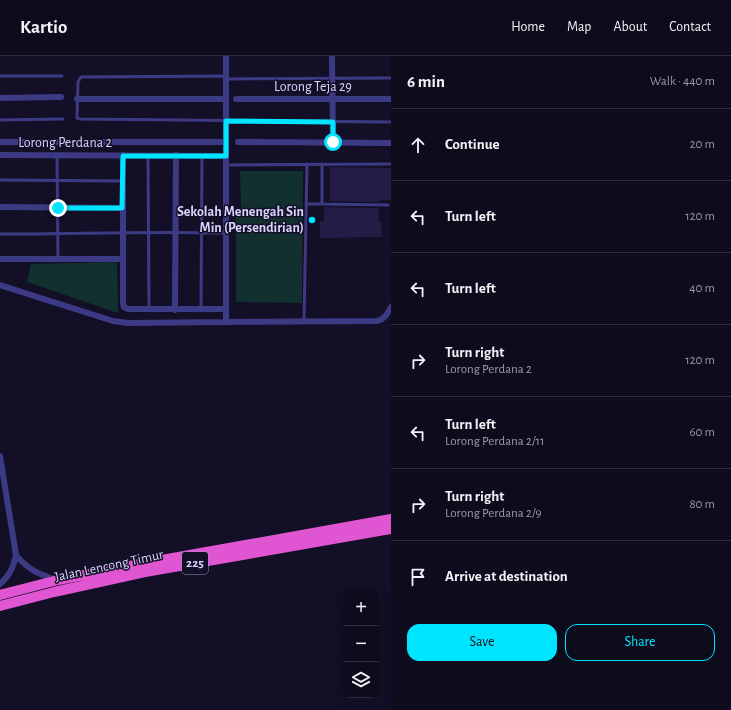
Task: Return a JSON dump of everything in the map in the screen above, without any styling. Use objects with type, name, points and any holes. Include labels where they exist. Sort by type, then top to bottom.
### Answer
[{"type":"highway","name":"Jalan Lencong Timur","points":[[0,595],[58,580],[145,563],[391,519]]},
{"type":"highway","name":"Jalan Lencong Timur","points":[[0,606],[54,592],[144,572],[391,529]]},
{"type":"street","points":[[226,56],[226,322]]},
{"type":"street","points":[[332,56],[333,142]]},
{"type":"street","points":[[0,98],[61,97]]},
{"type":"street","points":[[78,99],[226,99]]},
{"type":"street","name":"Lorong Teja 29","points":[[236,99],[391,100]]},
{"type":"street","points":[[0,142],[226,142]]},
{"type":"street","points":[[238,142],[391,143]]},
{"type":"street","name":"Lorong Perdana 2","points":[[0,154],[226,156]]},
{"type":"street","points":[[175,310],[176,155]]},
{"type":"street","points":[[123,156],[122,233],[124,307],[128,309],[149,310],[226,309]]},
{"type":"street","points":[[0,207],[122,208]]},
{"type":"street","points":[[0,259],[123,259]]},
{"type":"street","points":[[0,285],[119,322],[128,323],[377,321],[388,317],[391,307]]},
{"type":"street","points":[[0,456],[16,555],[14,567],[10,574],[0,584]]},
{"type":"street","points":[[16,555],[23,564],[33,571],[58,580]]},
{"type":"lane","points":[[0,76],[62,76]]},
{"type":"lane","points":[[391,78],[81,77],[78,82],[77,116],[80,119],[391,122]]},
{"type":"lane","points":[[0,120],[63,119]]},
{"type":"lane","points":[[57,155],[58,259]]},
{"type":"lane","points":[[148,155],[149,310]]},
{"type":"lane","points":[[201,310],[202,155]]},
{"type":"lane","points":[[304,321],[307,164]]},
{"type":"lane","points":[[322,164],[322,204]]},
{"type":"lane","points":[[226,165],[391,164]]},
{"type":"lane","points":[[0,180],[123,182]]},
{"type":"lane","points":[[306,204],[388,204]]},
{"type":"lane","points":[[0,234],[149,232],[226,233]]},
{"type":"green space","points":[[240,171],[303,171],[302,303],[236,302],[236,208],[241,208]]},
{"type":"green space","points":[[117,262],[118,313],[27,282],[31,264]]},
{"type":"building","points":[[330,167],[391,168],[391,200],[379,200],[379,202],[330,201]]},
{"type":"building","points":[[324,207],[379,208],[378,221],[381,221],[382,237],[320,238],[320,221],[324,221]]},
{"type":"place","name":"Sekolah Menengah Sin Min (Persendirian)","points":[[312,220]]},
{"type":"route","points":[[58,208],[122,208],[123,156],[226,156],[226,121],[333,122],[333,142]]}]
